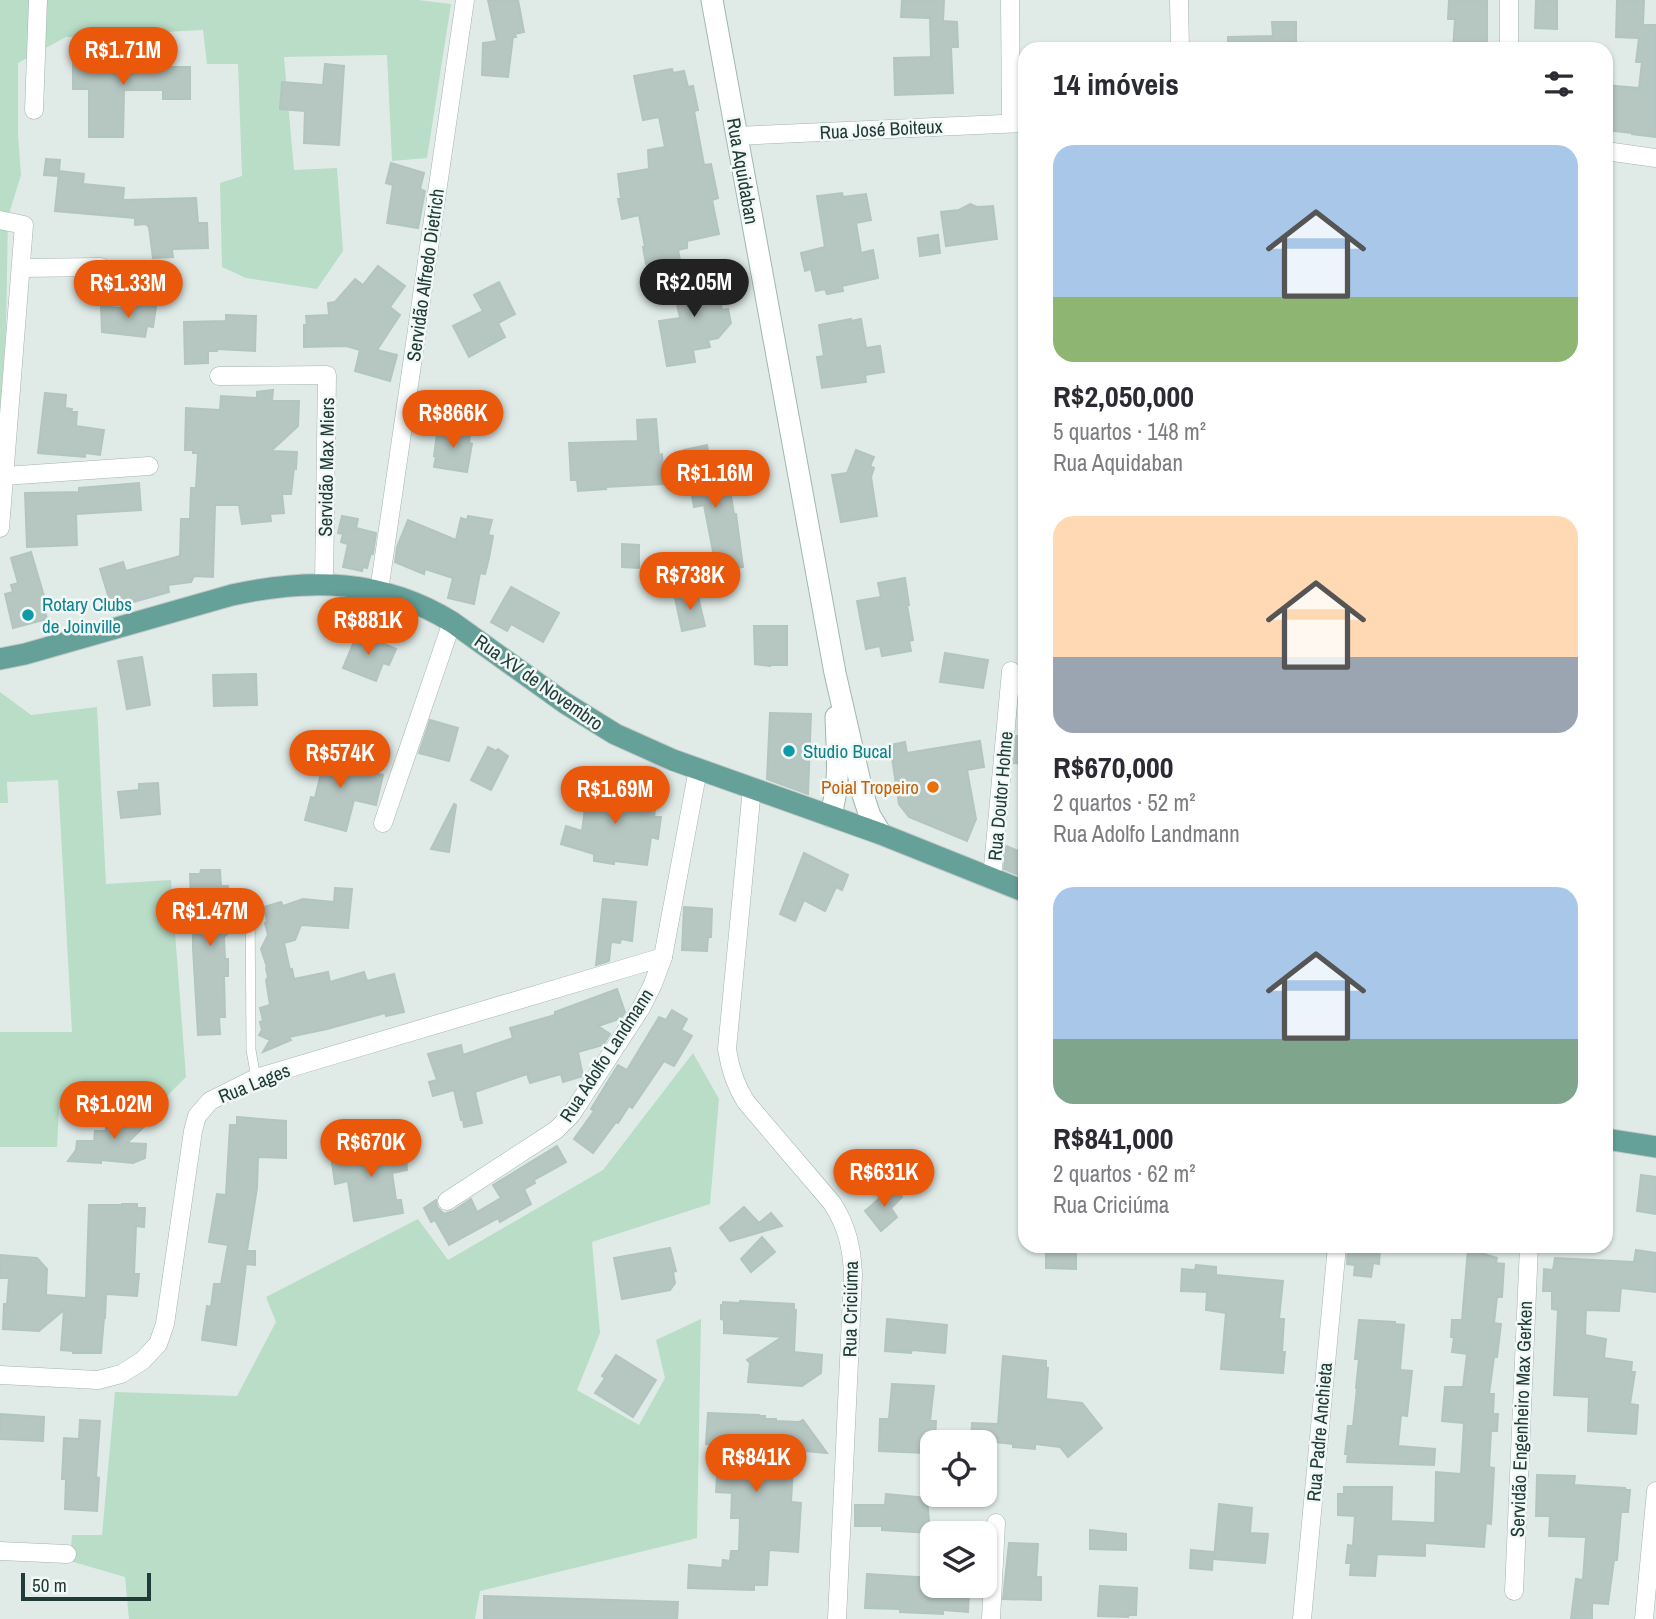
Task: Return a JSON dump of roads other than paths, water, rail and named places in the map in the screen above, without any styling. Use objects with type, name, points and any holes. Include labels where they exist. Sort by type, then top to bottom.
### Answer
[{"type":"main road","name":"Rua XV de Novembro","points":[[0,659],[256,590],[298,584],[324,584],[379,591],[408,599],[452,622],[595,723],[637,744],[698,769],[881,834],[1018,889]]},
{"type":"main road","points":[[1613,1140],[1656,1147]]},
{"type":"street","points":[[34,110],[38,0]]},
{"type":"street","name":"Servidão Alfredo Dietrich","points":[[379,591],[465,0]]},
{"type":"street","name":"Rua Aquidaban","points":[[712,0],[835,673],[863,795],[870,816],[881,834]]},
{"type":"street","points":[[1010,0],[1018,123]]},
{"type":"street","points":[[1179,0],[1180,42]]},
{"type":"street","points":[[1509,0],[1509,42]]},
{"type":"street","name":"Rua José Boiteux","points":[[736,136],[1018,123]]},
{"type":"street","points":[[1613,152],[1656,158]]},
{"type":"street","points":[[0,220],[24,225],[0,528]]},
{"type":"street","points":[[21,268],[101,267]]},
{"type":"street","name":"Servidão Max Miers","points":[[219,376],[327,375],[324,584]]},
{"type":"street","points":[[4,476],[149,466]]},
{"type":"street","points":[[383,823],[452,622]]},
{"type":"street","name":"Rua Doutor Hohne","points":[[992,878],[1011,671]]},
{"type":"street","name":"Rua Aquidaban","points":[[830,816],[838,783],[835,673]]},
{"type":"street","name":"Rua Adolfo Landmann","points":[[447,1201],[556,1129],[571,1115],[641,1008],[663,957],[698,769]]},
{"type":"street","name":"Rua Criciúma","points":[[752,788],[727,1049],[729,1065],[738,1090],[746,1102],[840,1215],[848,1234],[852,1255],[837,1619]]},
{"type":"street","name":"Rua Lages","points":[[0,1375],[98,1380],[121,1374],[142,1361],[158,1343],[165,1324],[193,1131],[197,1116],[210,1101],[257,1078],[663,957]]},
{"type":"street","name":"Rua Padre Anchieta","points":[[1302,1619],[1336,1253]]},
{"type":"street","name":"Servidão Engenheiro Max Gerken","points":[[1514,1591],[1529,1253]]},
{"type":"street","points":[[1644,1619],[1656,1491]]},
{"type":"street","points":[[0,1551],[67,1554]]},
{"type":"street","points":[[990,1619],[991,1598]]},
{"type":"lane","points":[[250,898],[251,1050],[257,1078]]},
{"type":"place","name":"Rotary Clubs de Joinville","points":[[28,615]]},
{"type":"place","name":"Studio Bucal","points":[[789,751]]},
{"type":"place","name":"Poial Tropeiro","points":[[933,787]]}]
